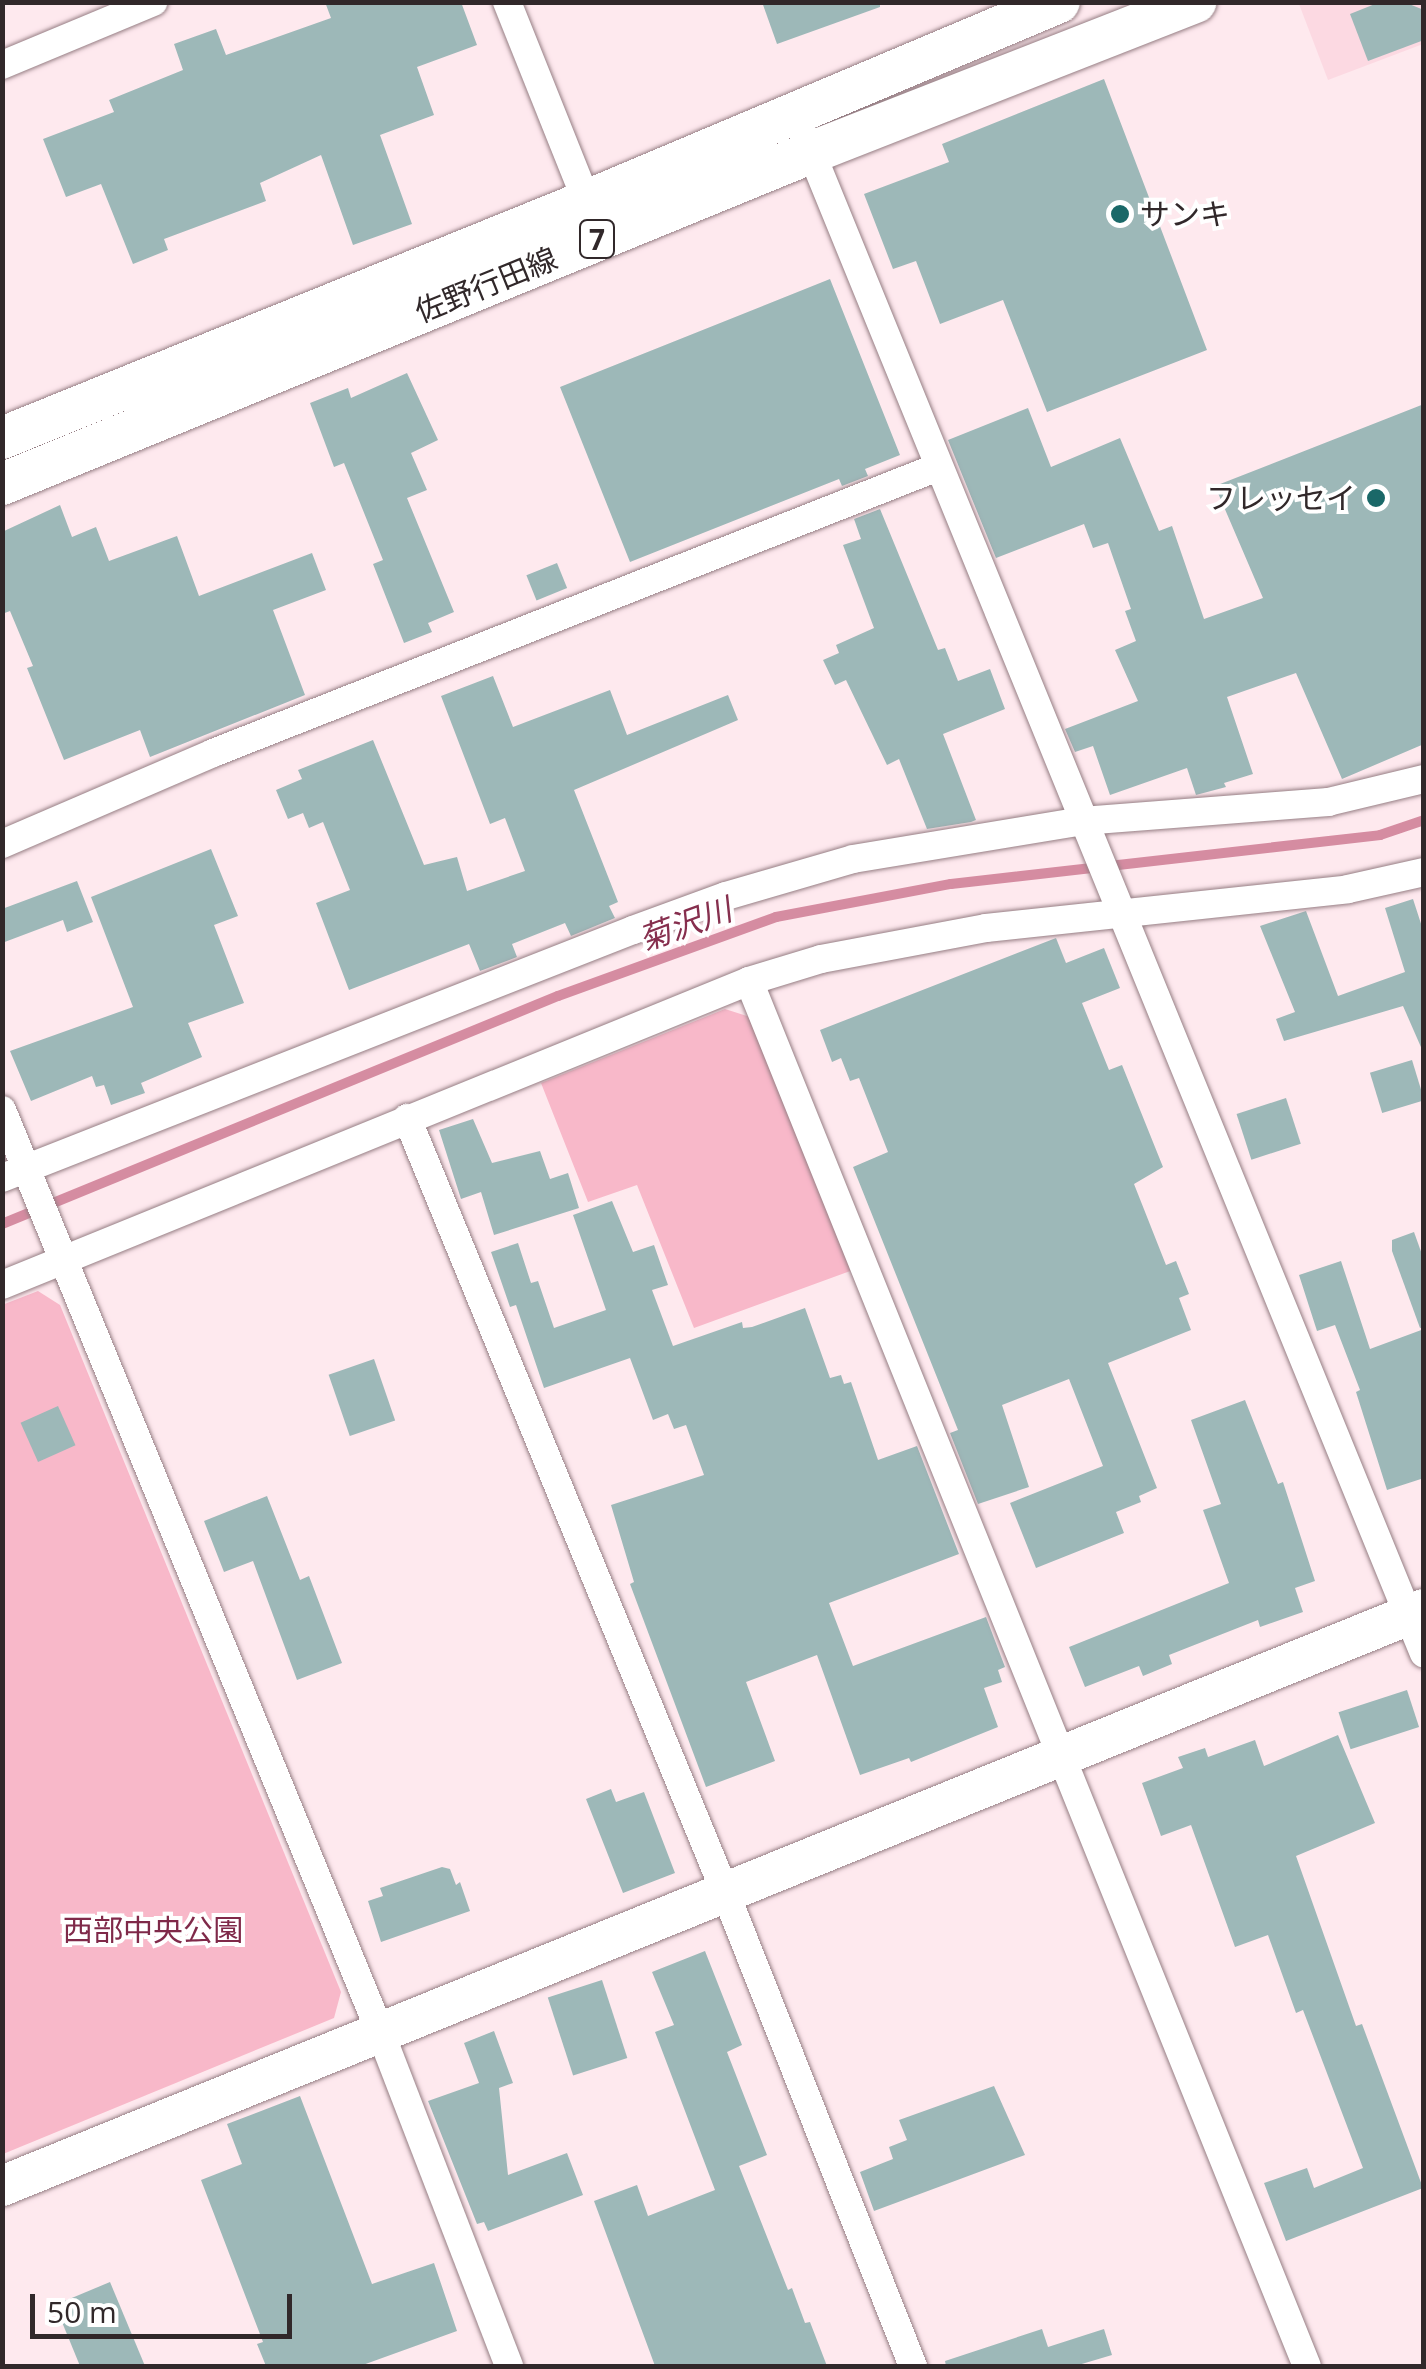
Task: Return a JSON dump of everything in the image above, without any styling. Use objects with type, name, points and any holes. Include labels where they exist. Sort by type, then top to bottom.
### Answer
[{"type":"main road","name":"佐野行田線","points":[[803,134],[1058,2]]},
{"type":"main road","name":"佐野行田線","points":[[2,484],[594,220],[803,134],[1195,2]]},
{"type":"main road","name":"佐野行田線","points":[[2,438],[594,220]]},
{"type":"street","points":[[2,65],[153,2]]},
{"type":"street","points":[[507,2],[594,220]]},
{"type":"street","points":[[803,134],[1121,916],[1416,1612],[1424,1654]]},
{"type":"street","points":[[2,844],[213,753],[938,467]]},
{"type":"street","points":[[21,1179],[726,896],[854,858],[1328,802],[1424,779]]},
{"type":"street","points":[[2,1285],[59,1249],[407,1118],[748,981],[821,958],[954,934],[1348,890],[1424,872]]},
{"type":"street","points":[[748,981],[1307,2366]]},
{"type":"street","points":[[2,1110],[21,1179],[59,1249],[381,2034],[508,2366]]},
{"type":"street","points":[[407,1118],[726,1892],[913,2366]]},
{"type":"street","points":[[2,2186],[1416,1612]]},
{"type":"shaded area","points":[[1423,3],[1423,44],[1328,80],[1299,4]]},
{"type":"green space","points":[[725,1009],[750,1017],[853,1270],[694,1328],[637,1185],[588,1202],[541,1083]]},
{"type":"green space","name":"西部中央公園","points":[[38,1291],[60,1305],[341,1992],[334,2018],[3,2154],[2,1305]]},
{"type":"building","points":[[325,2],[461,2],[477,45],[417,67],[434,115],[380,135],[412,224],[353,245],[321,155],[260,183],[266,201],[164,239],[168,250],[133,264],[101,184],[66,197],[43,139],[114,112],[109,100],[183,70],[174,44],[216,29],[226,55],[331,18]]},
{"type":"building","points":[[762,2],[880,2],[880,7],[777,44]]},
{"type":"building","points":[[1380,2],[1404,2],[1424,10],[1424,40],[1368,61],[1350,14]]},
{"type":"building","points":[[1104,79],[1207,350],[1047,412],[1003,300],[940,324],[916,261],[893,269],[864,194],[949,162],[942,144]]},
{"type":"building","points":[[830,279],[900,455],[865,469],[868,476],[842,486],[839,479],[630,562],[560,387]]},
{"type":"building","points":[[407,373],[438,440],[411,453],[427,490],[407,498],[454,612],[428,623],[432,632],[404,643],[373,564],[383,560],[344,463],[334,467],[310,403],[348,388],[351,398]]},
{"type":"building","points":[[1424,404],[1424,744],[1342,779],[1296,673],[1227,697],[1253,774],[1196,795],[1187,768],[1110,795],[1093,746],[1075,752],[1065,729],[1138,701],[1115,650],[1136,641],[1125,611],[1131,609],[1108,543],[1093,548],[1084,524],[996,558],[948,440],[1028,408],[1051,467],[1120,438],[1159,531],[1172,526],[1204,619],[1263,598],[1215,486]]},
{"type":"building","points":[[60,505],[72,537],[96,527],[109,561],[177,536],[199,596],[312,553],[326,590],[273,610],[305,695],[150,757],[140,730],[64,760],[27,668],[33,666],[10,611],[2,614],[2,532]]},
{"type":"building","points":[[880,509],[938,650],[945,648],[958,681],[990,669],[1005,709],[943,734],[976,820],[971,822],[927,829],[899,759],[887,765],[846,680],[835,685],[823,660],[839,653],[836,645],[874,628],[843,545],[861,539],[854,519]]},
{"type":"building","points":[[557,563],[567,588],[537,600],[526,575]]},
{"type":"building","points":[[493,676],[513,727],[610,690],[627,735],[728,695],[738,720],[574,790],[618,902],[609,906],[615,918],[571,936],[565,923],[512,944],[517,957],[480,971],[469,944],[349,990],[316,903],[350,890],[323,822],[309,828],[303,813],[288,819],[276,790],[302,779],[298,770],[373,740],[424,865],[457,857],[467,891],[525,871],[505,818],[490,824],[441,696]]},
{"type":"building","points":[[211,849],[238,916],[214,925],[244,1003],[188,1023],[202,1057],[141,1083],[145,1093],[111,1105],[104,1085],[96,1087],[92,1076],[31,1101],[10,1051],[133,1007],[91,897]]},
{"type":"building","points":[[77,881],[93,922],[67,932],[63,920],[2,943],[2,909]]},
{"type":"building","points":[[1413,899],[1424,933],[1424,1054],[1403,1006],[1284,1041],[1276,1019],[1295,1012],[1260,926],[1306,911],[1338,996],[1405,972],[1385,908]]},
{"type":"building","points":[[1056,938],[1066,963],[1104,948],[1120,988],[1082,1003],[1109,1070],[1122,1065],[1163,1167],[1134,1184],[1166,1265],[1176,1261],[1189,1294],[1179,1298],[1191,1330],[1108,1363],[1157,1488],[1139,1496],[1141,1502],[1116,1512],[1124,1533],[1036,1568],[1010,1503],[1103,1466],[1069,1379],[1002,1405],[1029,1487],[978,1504],[950,1433],[958,1430],[853,1167],[888,1152],[859,1078],[850,1081],[841,1058],[832,1062],[820,1030]]},
{"type":"building","points":[[1412,1060],[1424,1100],[1382,1113],[1370,1073]]},
{"type":"building","points":[[1286,1098],[1301,1144],[1251,1160],[1237,1114]]},
{"type":"building","points":[[473,1119],[492,1163],[540,1151],[550,1179],[568,1173],[579,1208],[494,1235],[481,1192],[461,1199],[439,1130]]},
{"type":"building","points":[[612,1201],[633,1252],[654,1245],[668,1285],[652,1290],[673,1346],[742,1322],[743,1328],[752,1327],[805,1308],[830,1378],[841,1375],[844,1384],[851,1382],[878,1460],[917,1446],[959,1554],[829,1603],[853,1666],[986,1617],[1005,1667],[998,1670],[1002,1682],[984,1688],[998,1727],[911,1762],[909,1758],[860,1775],[817,1655],[746,1682],[775,1761],[706,1787],[630,1584],[634,1582],[611,1505],[704,1475],[686,1425],[674,1429],[668,1414],[653,1420],[630,1358],[544,1388],[516,1305],[510,1307],[491,1252],[518,1243],[531,1283],[538,1281],[554,1328],[606,1310],[573,1215]]},
{"type":"building","points":[[1414,1232],[1424,1260],[1424,1327],[1420,1328],[1392,1251],[1392,1240]]},
{"type":"building","points":[[1341,1261],[1370,1349],[1424,1329],[1424,1478],[1387,1490],[1356,1392],[1360,1390],[1335,1325],[1317,1331],[1299,1275]]},
{"type":"building","points":[[374,1359],[395,1420],[350,1436],[329,1375]]},
{"type":"building","points":[[1245,1400],[1278,1484],[1283,1482],[1315,1581],[1295,1588],[1303,1612],[1260,1627],[1258,1620],[1169,1655],[1172,1664],[1143,1676],[1139,1666],[1085,1687],[1069,1647],[1229,1583],[1203,1510],[1221,1504],[1191,1420]]},
{"type":"building","points":[[58,1406],[75,1445],[38,1462],[21,1423]]},
{"type":"building","points":[[267,1496],[300,1580],[309,1576],[342,1663],[297,1680],[253,1561],[224,1572],[204,1521]]},
{"type":"building","points":[[1407,1690],[1419,1727],[1351,1749],[1339,1712]]},
{"type":"building","points":[[1338,1735],[1375,1823],[1296,1856],[1356,2026],[1362,2024],[1423,2188],[1286,2241],[1264,2183],[1307,2168],[1314,2188],[1363,2168],[1303,2010],[1296,2013],[1268,1935],[1235,1947],[1191,1825],[1161,1836],[1142,1783],[1183,1768],[1178,1757],[1205,1748],[1208,1757],[1255,1740],[1264,1766]]},
{"type":"building","points":[[611,1789],[616,1802],[644,1792],[675,1873],[623,1893],[586,1799]]},
{"type":"building","points":[[442,1867],[450,1869],[456,1885],[460,1882],[470,1911],[381,1942],[368,1901],[383,1896],[380,1888]]},
{"type":"building","points":[[705,1951],[742,2045],[727,2052],[767,2155],[739,2166],[788,2290],[792,2288],[805,2323],[810,2322],[827,2366],[655,2366],[594,2201],[637,2185],[648,2216],[715,2190],[655,2032],[674,2025],[652,1972]]},
{"type":"building","points":[[602,1980],[627,2058],[573,2076],[548,1998]]},
{"type":"building","points":[[494,2031],[513,2083],[499,2088],[508,2175],[567,2153],[583,2195],[488,2231],[484,2222],[477,2224],[428,2101],[479,2083],[464,2043]]},
{"type":"building","points":[[994,2086],[1025,2155],[874,2211],[860,2172],[893,2159],[889,2147],[907,2140],[899,2120]]},
{"type":"building","points":[[300,2096],[372,2284],[434,2263],[457,2331],[360,2366],[266,2366],[257,2344],[263,2342],[201,2180],[242,2164],[227,2124]]},
{"type":"building","points":[[110,2282],[145,2366],[80,2366],[55,2305]]},
{"type":"building","points":[[1042,2329],[1048,2347],[1104,2329],[1112,2355],[1075,2366],[946,2366],[945,2361]]},
{"type":"waterway","name":"菊沢川","points":[[2,1224],[558,996],[776,917],[951,884],[1380,835],[1424,820]]},
{"type":"place","name":"サンキ","points":[[1120,214]]},
{"type":"place","name":"フレッセイ","points":[[1376,498]]}]
